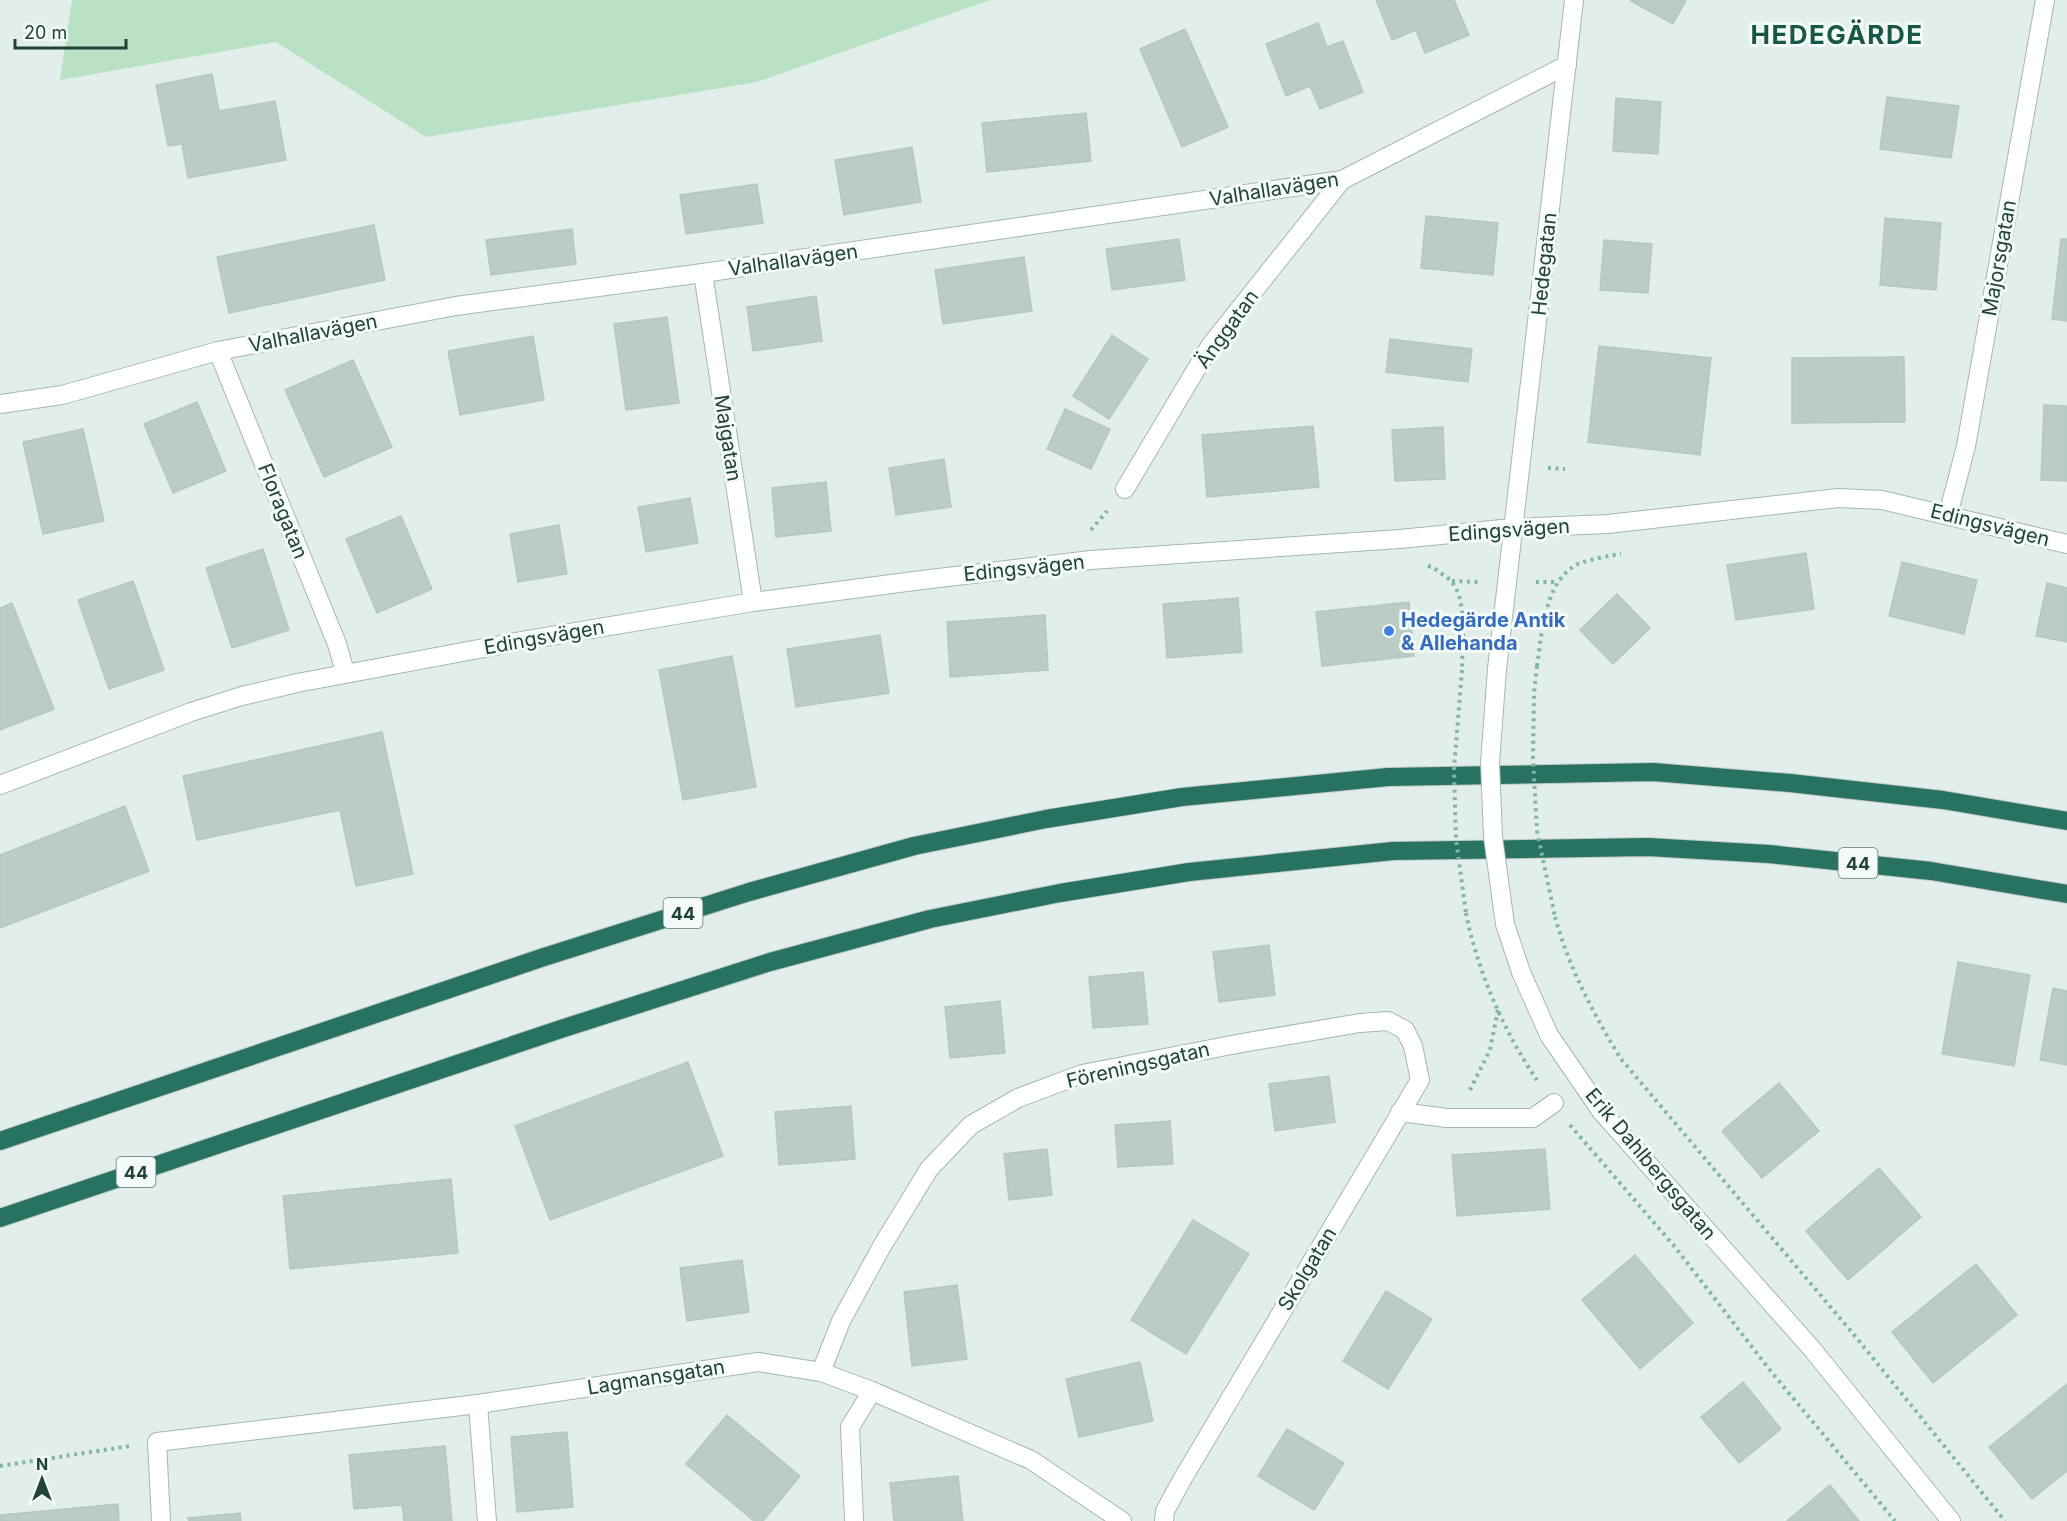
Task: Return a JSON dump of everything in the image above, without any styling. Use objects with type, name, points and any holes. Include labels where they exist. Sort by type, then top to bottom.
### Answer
[{"type":"highway","name":"44","points":[[0,1141],[518,966],[749,892],[914,846],[1046,819],[1182,797],[1388,777],[1653,772],[1790,783],[1943,800],[2067,820]]},
{"type":"highway","name":"44","points":[[0,1218],[561,1029],[770,962],[930,919],[1060,893],[1178,874],[1393,851],[1648,847],[1769,854],[1931,871],[2067,894]]},
{"type":"street","name":"Hedegatan","points":[[1512,528],[1521,468],[1574,0]]},
{"type":"street","name":"Majorsgatan","points":[[1948,515],[1966,446],[2045,0]]},
{"type":"street","name":"Valhallavägen","points":[[0,405],[62,395],[218,351],[456,306],[703,273],[1342,180],[1567,65]]},
{"type":"street","name":"Änggatan","points":[[1125,489],[1210,346],[1342,180]]},
{"type":"street","name":"Majgatan","points":[[703,273],[753,602]]},
{"type":"street","name":"Floragatan","points":[[218,351],[337,644],[345,672]]},
{"type":"street","name":"Edingsvägen","points":[[0,785],[201,709],[242,696],[345,672],[753,602],[1091,560],[1400,539],[1512,528],[1656,520],[1838,498],[1881,500],[2067,544]]},
{"type":"street","name":"Erik Dahlbergsgatan","points":[[1512,528],[1490,763],[1493,837],[1505,924],[1521,972],[1549,1035],[1601,1111],[1812,1349],[1951,1521]]},
{"type":"street","name":"Skolgatan","points":[[1164,1521],[1165,1511],[1183,1478],[1420,1080],[1418,1062],[1405,1030],[1388,1021]]},
{"type":"street","name":"Föreningsgatan","points":[[821,1372],[841,1321],[882,1246],[928,1170],[971,1125],[1018,1098],[1082,1074],[1242,1043],[1360,1023],[1388,1021]]},
{"type":"street","points":[[1400,1112],[1447,1118],[1533,1118],[1554,1103]]},
{"type":"street","name":"Lagmansgatan","points":[[157,1442],[478,1404],[758,1362],[821,1372],[1031,1460],[1122,1521]]},
{"type":"street","points":[[854,1521],[850,1427],[872,1392]]},
{"type":"street","points":[[478,1404],[487,1521]]},
{"type":"street","points":[[157,1442],[161,1521]]},
{"type":"path","points":[[1623,553],[1579,563],[1568,570],[1558,582],[1546,615],[1537,666],[1533,747],[1537,831],[1563,947],[1597,1020],[1621,1059],[1855,1336],[2005,1521]]},
{"type":"path","points":[[1425,565],[1432,567],[1451,581],[1462,605],[1462,670],[1454,769],[1456,840],[1466,913],[1476,956],[1499,1009],[1530,1069],[1574,1131],[1675,1247],[1769,1369],[1895,1521]]},
{"type":"path","points":[[1447,1118],[1473,1085],[1490,1050],[1499,1009]]},
{"type":"path","points":[[0,1466],[157,1442]]},
{"type":"green space","points":[[72,0],[990,0],[757,82],[426,137],[276,42],[60,80]]},
{"type":"building","points":[[1376,0],[1454,0],[1469,35],[1425,53],[1416,30],[1392,40]]},
{"type":"building","points":[[1631,0],[1686,0],[1673,24]]},
{"type":"building","points":[[1318,23],[1327,47],[1343,41],[1363,92],[1320,109],[1310,86],[1286,96],[1266,44]]},
{"type":"building","points":[[1185,29],[1228,127],[1182,147],[1140,49]]},
{"type":"building","points":[[212,74],[219,111],[275,101],[286,160],[188,178],[182,144],[168,146],[156,85]]},
{"type":"building","points":[[1887,97],[1959,106],[1951,158],[1880,149]]},
{"type":"building","points":[[1616,98],[1661,102],[1658,154],[1613,151]]},
{"type":"building","points":[[1086,113],[1091,161],[987,172],[982,123]]},
{"type":"building","points":[[912,147],[921,202],[844,215],[835,160]]},
{"type":"building","points":[[757,184],[763,223],[686,234],[680,195]]},
{"type":"building","points":[[1426,216],[1498,223],[1493,275],[1421,268]]},
{"type":"building","points":[[1885,218],[1941,223],[1936,290],[1880,285]]},
{"type":"building","points":[[374,225],[385,280],[229,313],[217,257]]},
{"type":"building","points":[[572,229],[576,264],[491,275],[486,240]]},
{"type":"building","points":[[1179,239],[1185,280],[1112,290],[1106,249]]},
{"type":"building","points":[[2061,239],[2067,239],[2067,321],[2052,319]]},
{"type":"building","points":[[1604,240],[1652,244],[1648,293],[1600,290]]},
{"type":"building","points":[[1024,257],[1032,311],[943,324],[935,270]]},
{"type":"building","points":[[816,296],[822,341],[753,351],[747,307]]},
{"type":"building","points":[[667,317],[679,403],[626,410],[614,324]]},
{"type":"building","points":[[1112,335],[1148,359],[1109,419],[1073,396]]},
{"type":"building","points":[[533,336],[544,400],[460,415],[448,351]]},
{"type":"building","points":[[1390,339],[1472,349],[1468,382],[1386,372]]},
{"type":"building","points":[[1599,346],[1711,358],[1700,455],[1588,442]]},
{"type":"building","points":[[1904,357],[1905,422],[1792,423],[1792,358]]},
{"type":"building","points":[[353,360],[392,447],[324,477],[285,390]]},
{"type":"building","points":[[197,402],[226,471],[173,493],[144,424]]},
{"type":"building","points":[[2044,405],[2067,406],[2067,481],[2041,480]]},
{"type":"building","points":[[1065,409],[1110,429],[1091,469],[1047,449]]},
{"type":"building","points":[[1313,426],[1319,487],[1207,497],[1202,435]]},
{"type":"building","points":[[1443,427],[1445,479],[1395,481],[1392,430]]},
{"type":"building","points":[[83,429],[104,521],[43,534],[23,442]]},
{"type":"building","points":[[944,459],[951,507],[896,515],[889,468]]},
{"type":"building","points":[[826,482],[831,531],[776,537],[772,488]]},
{"type":"building","points":[[690,498],[698,543],[646,552],[638,507]]},
{"type":"building","points":[[401,516],[432,589],[377,613],[346,539]]},
{"type":"building","points":[[559,525],[567,574],[518,582],[510,534]]},
{"type":"building","points":[[263,549],[289,630],[232,648],[206,568]]},
{"type":"building","points":[[1806,553],[1814,609],[1736,620],[1727,565]]},
{"type":"building","points":[[1902,562],[1977,580],[1964,634],[1889,616]]},
{"type":"building","points":[[133,581],[164,670],[109,689],[78,600]]},
{"type":"building","points":[[2047,583],[2067,588],[2067,642],[2036,636]]},
{"type":"building","points":[[1617,594],[1650,628],[1613,664],[1580,630]]},
{"type":"building","points":[[1238,598],[1242,652],[1167,658],[1163,604]]},
{"type":"building","points":[[1409,602],[1414,656],[1322,666],[1316,612]]},
{"type":"building","points":[[12,603],[54,709],[0,730],[0,608]]},
{"type":"building","points":[[1045,615],[1048,670],[950,677],[947,622]]},
{"type":"building","points":[[880,635],[889,693],[796,707],[787,649]]},
{"type":"building","points":[[732,656],[756,787],[683,800],[659,670]]},
{"type":"building","points":[[382,732],[413,874],[356,886],[340,810],[197,840],[183,776]]},
{"type":"building","points":[[125,806],[149,871],[0,928],[0,855]]},
{"type":"building","points":[[1269,945],[1275,995],[1219,1002],[1213,952]]},
{"type":"building","points":[[1958,962],[2030,975],[2014,1066],[1942,1054]]},
{"type":"building","points":[[1143,972],[1148,1024],[1093,1028],[1089,977]]},
{"type":"building","points":[[2053,988],[2067,991],[2067,1065],[2040,1060]]},
{"type":"building","points":[[1000,1001],[1005,1053],[950,1058],[945,1007]]},
{"type":"building","points":[[688,1062],[723,1156],[550,1220],[515,1126]]},
{"type":"building","points":[[1329,1076],[1335,1122],[1275,1131],[1269,1084]]},
{"type":"building","points":[[1779,1083],[1819,1131],[1762,1178],[1722,1131]]},
{"type":"building","points":[[851,1106],[855,1159],[779,1165],[775,1112]]},
{"type":"building","points":[[1170,1121],[1173,1164],[1118,1167],[1115,1125]]},
{"type":"building","points":[[1047,1149],[1052,1195],[1009,1200],[1004,1154]]},
{"type":"building","points":[[1545,1149],[1550,1209],[1457,1216],[1452,1155]]},
{"type":"building","points":[[1879,1168],[1921,1217],[1848,1280],[1806,1231]]},
{"type":"building","points":[[451,1179],[458,1253],[290,1269],[283,1196]]},
{"type":"building","points":[[1193,1220],[1249,1254],[1186,1354],[1131,1320]]},
{"type":"building","points":[[1635,1255],[1693,1323],[1640,1369],[1582,1300]]},
{"type":"building","points":[[742,1260],[749,1312],[687,1321],[680,1268]]},
{"type":"building","points":[[1976,1264],[2017,1315],[1933,1383],[1892,1332]]},
{"type":"building","points":[[957,1285],[967,1359],[912,1366],[904,1292]]},
{"type":"building","points":[[1386,1291],[1432,1319],[1388,1389],[1343,1361]]},
{"type":"building","points":[[1140,1362],[1153,1421],[1079,1437],[1066,1379]]},
{"type":"building","points":[[1743,1382],[1781,1429],[1739,1463],[1701,1417]]},
{"type":"building","points":[[2067,1384],[2067,1471],[2032,1499],[1989,1447]]},
{"type":"building","points":[[727,1415],[800,1476],[763,1521],[754,1521],[686,1464]]},
{"type":"building","points":[[1287,1429],[1344,1463],[1314,1510],[1258,1476]]},
{"type":"building","points":[[567,1432],[573,1507],[517,1512],[511,1437]]},
{"type":"building","points":[[445,1446],[452,1521],[404,1521],[402,1505],[354,1509],[349,1455]]},
{"type":"building","points":[[958,1476],[963,1521],[894,1521],[890,1483]]},
{"type":"building","points":[[1830,1485],[1859,1521],[1787,1521]]},
{"type":"building","points":[[118,1504],[119,1521],[0,1521],[0,1515]]},
{"type":"building","points":[[240,1513],[241,1521],[189,1521],[188,1518]]},
{"type":"place","name":"Hedegärde Antik & Allehanda","points":[[1389,631]]},
{"type":"district","name":"HEDEGÄRDE","points":[[1837,34]]}]
